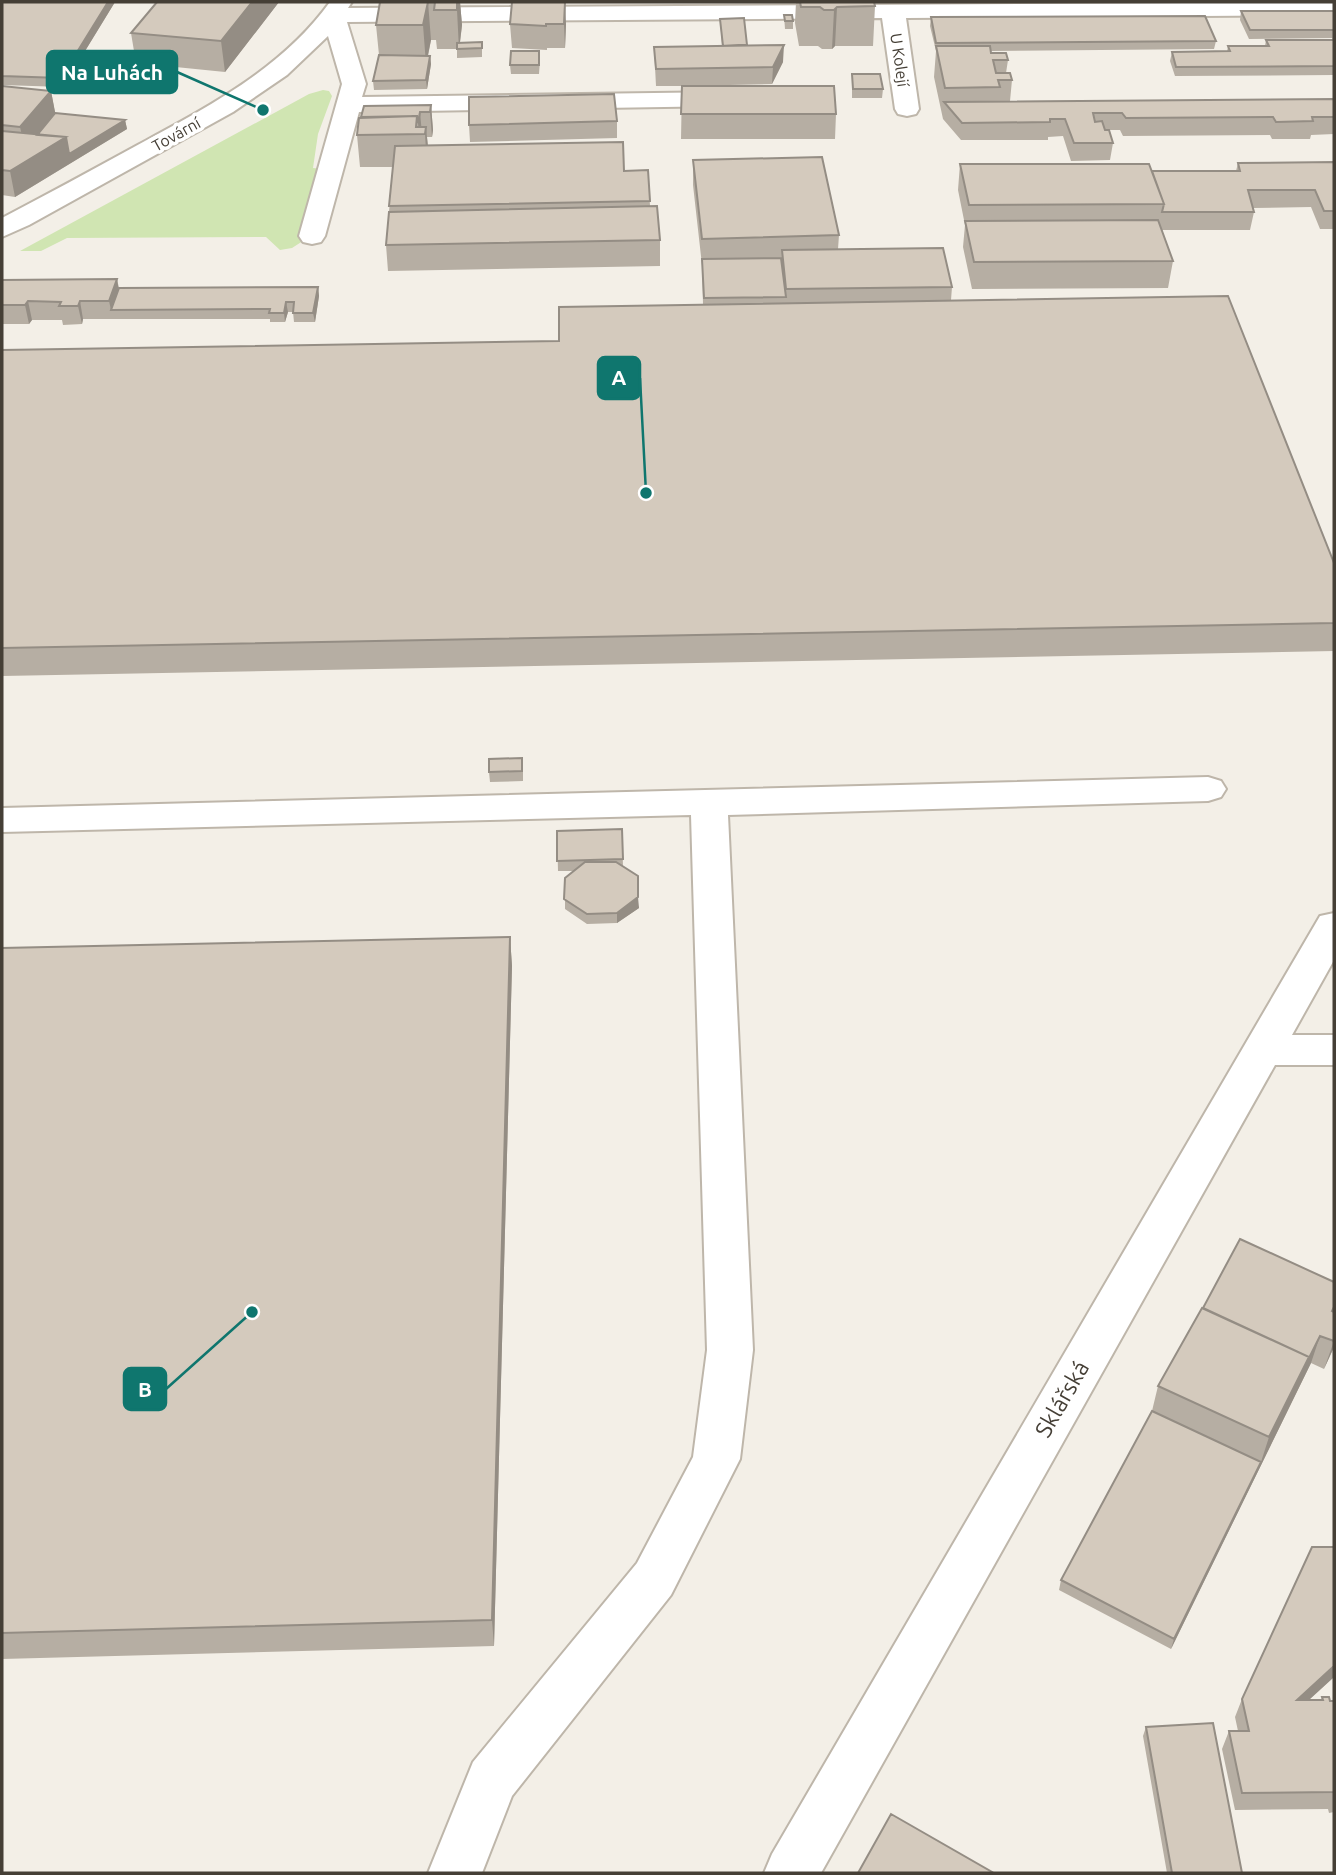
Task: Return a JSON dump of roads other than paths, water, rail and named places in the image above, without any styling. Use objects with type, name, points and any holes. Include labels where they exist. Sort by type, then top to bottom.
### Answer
[{"type":"street","points":[[312,236],[354,84],[337,8],[893,11],[1334,8]]},
{"type":"street","name":"Tovární","points":[[2,229],[233,101],[287,62],[337,8]]},
{"type":"street","name":"U Kolejí","points":[[893,11],[907,109]]},
{"type":"street","points":[[348,105],[727,99]]},
{"type":"street","points":[[2,820],[1208,789]]},
{"type":"street","points":[[455,1873],[492,1780],[654,1578],[716,1459],[730,1350],[709,803]]},
{"type":"street","name":"Sklářská","points":[[791,1873],[1334,926]]},
{"type":"street","points":[[1262,1050],[1334,1050]]},
{"type":"place","name":"Na Luhách","points":[[263,110]]},
{"type":"place","name":"A","points":[[646,493]]},
{"type":"place","name":"B","points":[[252,1312]]}]
